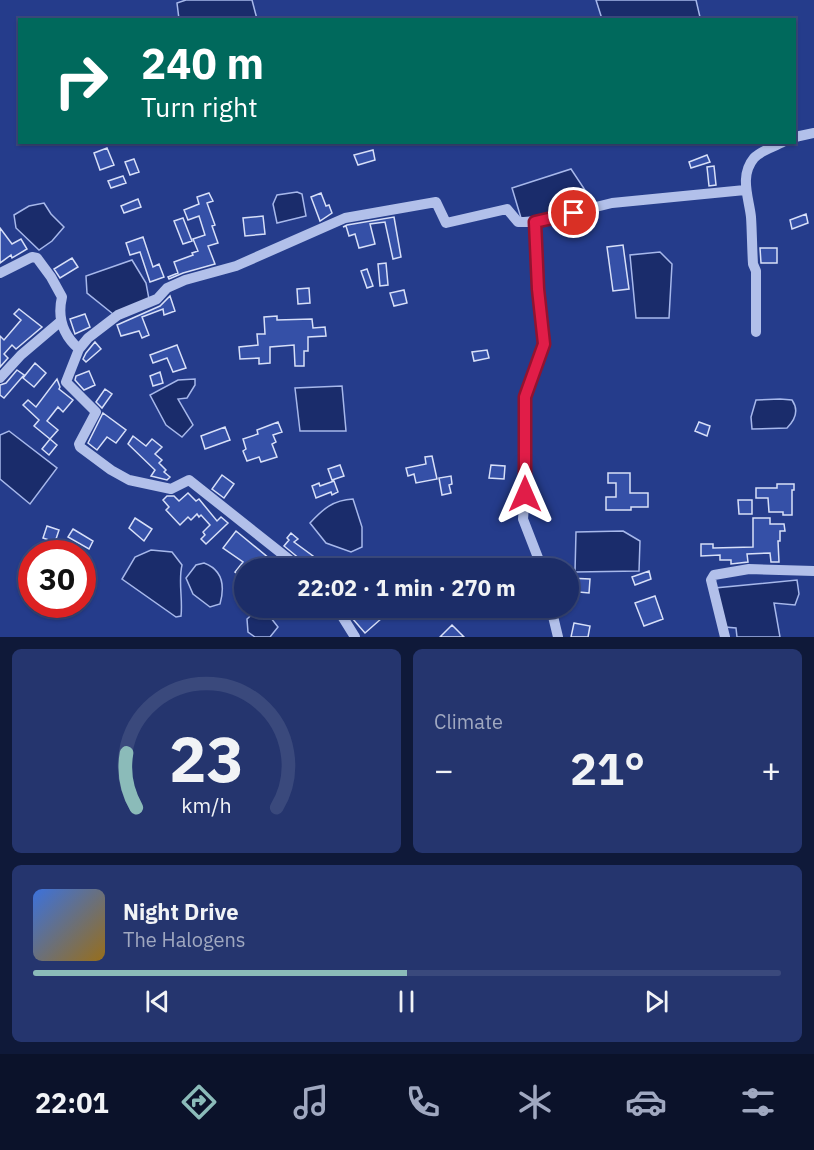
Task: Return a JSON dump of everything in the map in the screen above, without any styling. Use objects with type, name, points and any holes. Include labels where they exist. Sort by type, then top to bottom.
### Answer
[{"type":"street","points":[[796,137],[814,133]]},
{"type":"street","points":[[756,332],[756,271],[753,264],[751,215],[745,190],[749,167],[755,157],[779,144]]},
{"type":"street","points":[[287,558],[190,481],[171,489],[129,480],[80,447],[79,444],[96,412],[66,382],[79,349],[88,338],[118,315],[157,299],[167,288],[197,276],[236,266],[345,218],[436,202],[446,223],[507,208],[518,222],[535,222],[612,203],[745,190]]},
{"type":"street","points":[[535,222],[538,289],[544,344],[525,397],[523,519],[538,558]]},
{"type":"street","points":[[0,273],[32,257],[37,258],[62,297],[59,310],[61,321],[67,336],[79,349]]},
{"type":"street","points":[[0,378],[21,355],[61,321]]},
{"type":"street","points":[[724,637],[711,580],[714,575],[750,569],[814,571]]},
{"type":"street","points":[[343,618],[355,637]]},
{"type":"street","points":[[553,618],[558,637]]},
{"type":"water","points":[[186,0],[252,0],[257,18],[179,18],[177,3]]},
{"type":"water","points":[[596,0],[696,0],[700,17],[699,18],[602,18]]},
{"type":"water","points":[[571,169],[587,193],[583,206],[521,218],[512,188]]},
{"type":"water","points":[[297,192],[302,194],[306,216],[277,223],[273,204],[277,195]]},
{"type":"water","points":[[44,203],[64,227],[52,241],[39,250],[16,228],[14,215],[29,206]]},
{"type":"water","points":[[660,252],[672,264],[669,318],[636,318],[630,255]]},
{"type":"water","points":[[132,260],[146,283],[149,299],[113,314],[87,293],[86,276]]},
{"type":"water","points":[[195,379],[195,385],[187,398],[178,399],[193,425],[182,437],[166,425],[150,395],[178,380]]},
{"type":"water","points":[[342,386],[346,431],[300,431],[295,388]]},
{"type":"water","points":[[756,400],[792,400],[796,411],[787,428],[752,429],[751,417]]},
{"type":"water","points":[[9,431],[57,468],[30,504],[0,479],[0,435]]},
{"type":"water","points":[[353,499],[362,527],[362,547],[351,552],[326,543],[310,523],[329,506]]},
{"type":"water","points":[[623,531],[640,541],[639,571],[579,572],[579,558],[575,558],[576,532]]},
{"type":"water","points":[[151,550],[172,552],[182,565],[181,616],[176,617],[122,579],[135,557]]},
{"type":"water","points":[[204,563],[219,574],[222,585],[220,604],[210,607],[193,594],[186,578],[196,565]]},
{"type":"water","points":[[797,580],[799,594],[795,605],[774,603],[780,637],[737,637],[736,628],[725,627],[715,588]]},
{"type":"water","points":[[271,618],[278,627],[270,637],[255,637],[248,632],[247,619]]},
{"type":"building","points":[[107,148],[114,165],[100,170],[94,153]]},
{"type":"building","points":[[373,150],[375,160],[358,165],[354,155]]},
{"type":"building","points":[[707,155],[710,162],[691,168],[689,162]]},
{"type":"building","points":[[134,159],[139,172],[130,175],[125,162]]},
{"type":"building","points":[[714,166],[716,185],[709,186],[707,167]]},
{"type":"building","points":[[123,176],[126,183],[111,188],[108,181]]},
{"type":"building","points":[[209,193],[213,201],[207,203],[215,225],[212,226],[218,243],[208,246],[215,264],[169,279],[168,277],[178,273],[174,262],[198,251],[193,239],[205,235],[199,216],[188,220],[184,210],[199,204],[197,197]]},
{"type":"building","points":[[321,193],[326,206],[329,205],[332,213],[320,221],[311,197]]},
{"type":"building","points":[[138,199],[141,207],[124,213],[121,206]]},
{"type":"building","points":[[806,214],[808,223],[792,229],[790,220]]},
{"type":"building","points":[[263,216],[265,234],[245,236],[243,218]]},
{"type":"building","points":[[394,217],[401,257],[393,259],[385,222],[370,224],[375,244],[359,248],[355,234],[349,236],[346,226],[343,227],[347,225]]},
{"type":"building","points":[[183,218],[192,241],[183,244],[174,221]]},
{"type":"building","points":[[0,228],[12,244],[21,239],[27,249],[12,258],[11,255],[0,263]]},
{"type":"building","points":[[143,237],[153,267],[159,264],[164,277],[150,282],[140,252],[130,255],[126,243]]},
{"type":"building","points":[[623,245],[629,289],[613,291],[607,247]]},
{"type":"building","points":[[760,248],[777,248],[777,263],[761,263]]},
{"type":"building","points":[[72,258],[78,267],[60,278],[54,269]]},
{"type":"building","points":[[386,263],[388,285],[380,286],[378,264]]},
{"type":"building","points":[[367,269],[373,286],[367,288],[361,271]]},
{"type":"building","points":[[309,288],[310,303],[298,304],[297,289]]},
{"type":"building","points":[[404,290],[407,303],[394,306],[390,293]]},
{"type":"building","points":[[170,296],[175,311],[164,315],[163,309],[142,317],[149,335],[142,338],[139,331],[121,336],[117,325],[160,306]]},
{"type":"building","points":[[19,309],[42,327],[16,349],[12,345],[4,354],[8,358],[0,367],[0,336],[4,340],[21,320],[14,314]]},
{"type":"building","points":[[85,314],[90,327],[75,334],[70,319]]},
{"type":"building","points":[[277,316],[277,320],[312,319],[313,328],[325,327],[326,336],[308,337],[308,351],[304,351],[304,366],[295,366],[294,345],[270,347],[270,363],[259,364],[259,358],[240,359],[239,347],[258,345],[257,334],[265,334],[264,317]]},
{"type":"building","points":[[95,342],[101,349],[86,362],[83,359]]},
{"type":"building","points":[[177,345],[186,368],[173,372],[167,358],[153,363],[150,355]]},
{"type":"building","points":[[487,350],[489,358],[474,361],[472,352]]},
{"type":"building","points":[[35,363],[46,373],[34,387],[23,378]]},
{"type":"building","points":[[17,370],[24,375],[4,398],[0,395],[0,385],[6,383]]},
{"type":"building","points":[[89,371],[95,385],[84,390],[75,380],[76,376]]},
{"type":"building","points":[[160,372],[163,383],[153,386],[150,376]]},
{"type":"building","points":[[57,379],[59,389],[73,400],[63,412],[58,407],[47,421],[58,430],[50,439],[34,426],[39,420],[23,405],[28,400],[36,407]]},
{"type":"building","points":[[105,389],[112,394],[102,408],[96,402]]},
{"type":"building","points":[[103,413],[126,430],[116,443],[107,437],[97,450],[88,443]]},
{"type":"building","points":[[278,422],[282,432],[273,435],[276,442],[272,444],[277,457],[261,462],[259,457],[247,461],[243,451],[246,449],[243,439],[258,434],[257,430]]},
{"type":"building","points":[[699,422],[710,426],[707,436],[695,431]]},
{"type":"building","points":[[225,427],[230,440],[205,449],[201,436]]},
{"type":"building","points":[[133,436],[146,446],[152,439],[162,447],[155,454],[162,460],[159,463],[170,477],[167,480],[151,476],[155,470],[128,444]]},
{"type":"building","points":[[50,439],[57,445],[49,455],[42,449]]},
{"type":"building","points":[[432,456],[437,479],[416,483],[414,474],[408,476],[406,468],[426,464],[425,457]]},
{"type":"building","points":[[340,465],[344,476],[332,480],[328,469]]},
{"type":"building","points":[[491,465],[505,466],[504,479],[489,478]]},
{"type":"building","points":[[608,473],[630,473],[630,493],[648,493],[648,507],[606,510],[606,497],[616,497],[616,483],[608,483]]},
{"type":"building","points":[[222,475],[234,484],[224,498],[212,489]]},
{"type":"building","points":[[451,476],[452,484],[449,485],[451,493],[442,495],[439,478]]},
{"type":"building","points":[[334,481],[338,492],[332,495],[331,492],[316,498],[312,486]]},
{"type":"building","points":[[777,484],[794,484],[792,515],[783,515],[783,512],[769,512],[768,498],[756,498],[756,488],[777,488]]},
{"type":"building","points":[[188,493],[196,501],[199,499],[217,521],[221,517],[228,523],[206,544],[201,539],[205,535],[203,532],[210,525],[201,515],[199,517],[197,514],[191,520],[188,517],[180,525],[166,510],[169,507],[163,500],[167,496],[174,496],[179,501]]},
{"type":"building","points":[[738,500],[752,500],[752,514],[739,514]]},
{"type":"building","points":[[135,518],[152,529],[144,541],[129,528]]},
{"type":"building","points":[[753,518],[770,518],[770,524],[784,524],[785,531],[780,531],[780,541],[778,541],[779,562],[771,562],[770,553],[747,554],[748,562],[731,564],[731,560],[720,560],[720,555],[701,556],[701,544],[713,544],[713,548],[753,547]]},
{"type":"building","points":[[47,526],[59,530],[56,540],[43,538]]},
{"type":"building","points":[[73,529],[91,540],[73,540],[68,537]]},
{"type":"building","points":[[236,531],[269,558],[237,558],[223,548]]},
{"type":"building","points":[[291,533],[298,539],[294,542],[313,556],[312,558],[299,558],[284,546],[289,540],[287,538]]},
{"type":"building","points":[[649,571],[651,579],[635,585],[632,577]]},
{"type":"building","points":[[579,578],[590,579],[589,593],[579,592]]},
{"type":"building","points":[[655,596],[663,619],[644,626],[635,603]]},
{"type":"building","points":[[352,618],[382,618],[365,633]]},
{"type":"building","points":[[574,623],[590,626],[588,637],[571,637]]},
{"type":"building","points":[[452,625],[464,637],[440,637]]},
{"type":"route","points":[[525,494],[525,397],[544,344],[538,289],[535,222],[574,213]]}]
